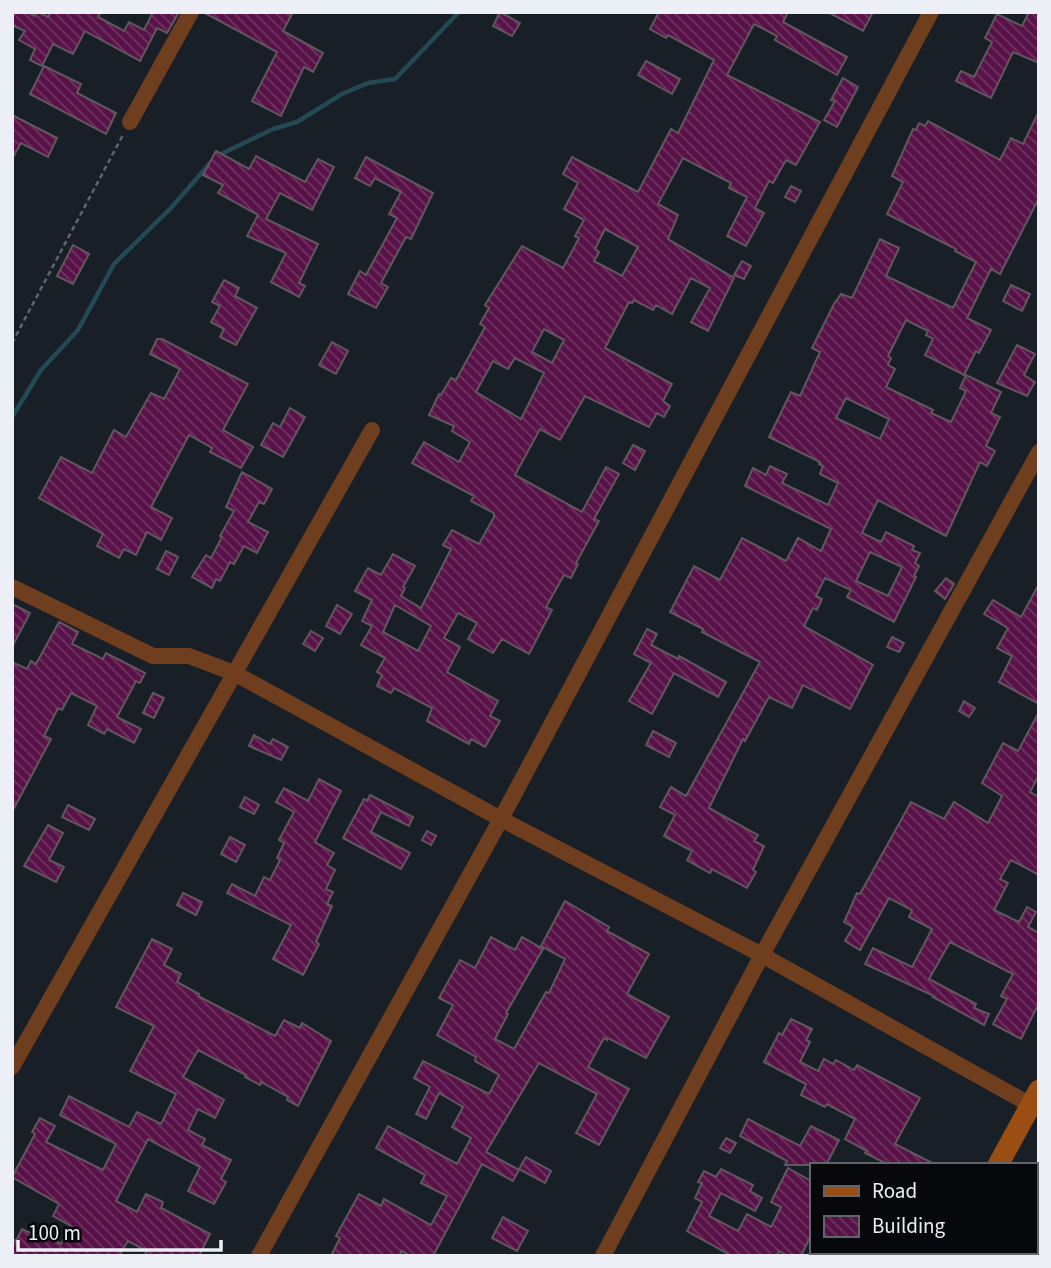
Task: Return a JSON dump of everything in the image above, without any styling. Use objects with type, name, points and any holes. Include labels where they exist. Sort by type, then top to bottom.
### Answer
[{"type":"street","points":[[130,122],[191,12]]},
{"type":"street","points":[[259,1256],[501,819],[931,12]]},
{"type":"street","points":[[12,1067],[372,430]]},
{"type":"street","points":[[603,1256],[762,955],[1039,452]]},
{"type":"street","points":[[12,587],[153,656],[190,656],[234,673],[501,819],[1036,1101],[999,1163]]},
{"type":"path","points":[[12,343],[130,122]]},
{"type":"building","points":[[12,12],[27,12],[35,16],[38,12],[48,17],[50,12],[101,12],[98,17],[124,31],[129,22],[144,30],[153,12],[179,12],[167,33],[157,28],[140,61],[85,31],[73,54],[53,44],[42,66],[30,60],[35,49],[19,40],[25,31],[12,25]]},
{"type":"building","points":[[203,12],[293,12],[283,31],[323,53],[313,72],[304,67],[281,116],[252,101],[277,52]]},
{"type":"building","points":[[500,12],[520,23],[512,36],[493,26]]},
{"type":"building","points":[[659,12],[788,12],[783,22],[847,57],[837,75],[775,40],[777,36],[754,24],[727,75],[820,122],[796,165],[786,160],[773,183],[769,181],[755,208],[764,213],[746,246],[727,236],[747,197],[729,188],[731,183],[683,158],[658,204],[678,215],[668,239],[734,278],[708,331],[691,322],[710,288],[691,278],[672,314],[656,305],[653,310],[634,300],[629,302],[605,348],[672,384],[663,401],[670,406],[664,417],[657,413],[649,427],[585,396],[560,440],[540,429],[515,475],[582,512],[606,467],[619,474],[594,519],[599,521],[576,563],[578,564],[571,578],[564,575],[546,607],[552,610],[529,654],[502,639],[493,653],[468,639],[477,623],[458,613],[444,638],[460,647],[447,672],[498,701],[490,716],[500,721],[485,747],[471,739],[469,744],[427,721],[432,708],[394,688],[391,693],[377,686],[382,675],[377,672],[385,658],[361,645],[372,626],[362,621],[372,600],[355,591],[368,568],[381,575],[393,554],[415,566],[401,596],[421,608],[451,549],[443,545],[452,530],[479,544],[494,517],[494,513],[471,501],[474,496],[412,463],[424,442],[459,462],[470,442],[452,431],[454,426],[429,415],[439,394],[441,395],[451,378],[456,380],[485,327],[480,324],[489,308],[485,305],[522,246],[563,268],[579,238],[575,236],[584,220],[564,209],[578,183],[563,174],[572,157],[638,192],[671,129],[678,133],[714,60],[668,35],[666,38],[650,29]],"holes":[[[605,229],[638,247],[622,276],[594,261],[599,252],[595,249]],[[544,329],[564,340],[552,363],[532,352]],[[515,358],[544,373],[521,419],[476,392],[493,361],[508,369]],[[395,605],[431,626],[418,651],[383,632]]]},
{"type":"building","points":[[828,12],[873,12],[863,31]]},
{"type":"building","points":[[1029,12],[1039,12],[1039,63],[1013,52],[991,98],[956,81],[961,71],[974,77],[992,42],[985,38],[997,14],[1022,26]]},
{"type":"building","points":[[646,61],[680,79],[672,94],[638,75]]},
{"type":"building","points":[[44,66],[81,84],[77,93],[116,113],[106,134],[30,94]]},
{"type":"building","points":[[843,78],[858,87],[837,127],[824,120],[835,101],[831,100]]},
{"type":"building","points":[[1039,111],[1039,198],[1000,274],[991,269],[967,318],[991,330],[979,353],[976,351],[964,375],[925,355],[933,339],[926,335],[928,331],[906,320],[888,356],[891,358],[888,365],[895,369],[886,387],[951,422],[966,391],[960,388],[966,375],[1001,392],[991,413],[1000,417],[986,446],[995,451],[987,466],[980,462],[946,536],[878,500],[862,533],[881,542],[886,532],[914,546],[912,550],[920,553],[915,563],[919,566],[914,576],[916,577],[894,622],[847,597],[851,590],[825,578],[816,596],[822,599],[817,610],[813,608],[804,626],[873,665],[850,709],[803,685],[792,708],[769,697],[745,741],[743,739],[709,808],[758,835],[754,841],[764,846],[753,870],[756,872],[747,888],[712,869],[710,873],[687,860],[692,851],[664,836],[675,815],[660,807],[671,787],[686,796],[760,662],[670,612],[694,566],[720,580],[742,538],[786,561],[798,538],[821,551],[831,529],[745,486],[753,468],[766,475],[770,466],[787,474],[782,483],[828,505],[838,483],[820,474],[823,466],[820,462],[769,437],[791,392],[800,396],[820,352],[812,348],[834,304],[841,294],[852,298],[880,239],[899,248],[886,276],[953,308],[976,262],[887,214],[903,182],[892,176],[913,129],[916,130],[919,123],[925,126],[928,121],[1000,160],[1011,138],[1023,144]],"holes":[[[846,398],[889,419],[880,439],[836,418]],[[870,552],[902,567],[888,596],[856,581]]]},
{"type":"building","points":[[12,115],[57,138],[48,157],[21,143],[12,159]]},
{"type":"building","points":[[216,151],[249,169],[256,156],[305,182],[318,159],[334,167],[312,210],[280,193],[266,219],[318,244],[299,283],[305,286],[299,297],[271,282],[286,253],[247,236],[258,215],[218,193],[223,185],[203,175]]},
{"type":"building","points":[[366,157],[433,193],[411,239],[406,237],[381,283],[388,287],[376,308],[348,294],[360,271],[366,275],[397,218],[389,214],[401,192],[375,178],[370,186],[355,178]]},
{"type":"building","points":[[791,186],[801,191],[795,202],[785,197]]},
{"type":"building","points":[[73,245],[89,254],[73,284],[57,276]]},
{"type":"building","points":[[742,261],[751,266],[744,279],[734,275]]},
{"type":"building","points":[[224,280],[239,288],[235,296],[257,308],[236,345],[220,337],[224,329],[211,322],[220,306],[212,302]]},
{"type":"building","points":[[1011,285],[1030,294],[1022,311],[1003,301]]},
{"type":"building","points":[[157,339],[162,339],[248,384],[223,430],[253,447],[241,468],[210,452],[212,448],[189,435],[151,507],[172,518],[161,540],[147,532],[136,555],[124,549],[119,558],[97,546],[103,534],[39,498],[61,457],[92,473],[114,430],[126,437],[151,393],[164,399],[180,369],[150,354]]},
{"type":"building","points":[[332,342],[348,351],[336,374],[319,365]]},
{"type":"building","points":[[1017,345],[1035,354],[1024,375],[1035,382],[1027,396],[997,383]]},
{"type":"building","points":[[290,408],[305,417],[283,457],[261,445],[273,423],[280,427]]},
{"type":"building","points":[[633,445],[645,451],[635,470],[623,463]]},
{"type":"building","points":[[242,472],[272,489],[264,504],[259,502],[248,522],[268,532],[257,553],[244,546],[234,564],[230,562],[220,581],[216,579],[212,588],[192,577],[206,555],[211,558],[222,537],[220,536],[234,511],[226,507]]},
{"type":"building","points":[[166,551],[178,557],[169,575],[157,569]]},
{"type":"building","points":[[946,578],[954,584],[945,599],[935,591]]},
{"type":"building","points":[[1039,584],[1039,704],[999,682],[1012,656],[997,648],[1008,628],[984,614],[993,600],[1021,617]]},
{"type":"building","points":[[12,604],[30,613],[12,647]]},
{"type":"building","points":[[337,605],[352,614],[340,634],[326,626]]},
{"type":"building","points":[[59,622],[78,632],[72,644],[103,659],[106,653],[145,673],[140,683],[136,681],[117,717],[141,729],[134,743],[107,729],[104,734],[88,725],[97,706],[71,693],[62,710],[58,708],[44,736],[51,739],[12,812],[12,662],[27,669],[31,661],[36,664]]},
{"type":"building","points":[[647,629],[657,634],[651,645],[678,659],[679,656],[726,682],[718,697],[674,673],[652,714],[629,701],[651,663],[634,654]]},
{"type":"building","points":[[311,631],[323,638],[315,651],[303,644]]},
{"type":"building","points":[[892,637],[904,643],[899,652],[887,647]]},
{"type":"building","points":[[153,693],[164,698],[154,718],[143,713]]},
{"type":"building","points":[[964,701],[975,708],[969,717],[959,711]]},
{"type":"building","points":[[1039,712],[1039,775],[1030,792],[1039,797],[1039,875],[1011,860],[1000,879],[1008,883],[994,910],[1019,922],[1027,907],[1036,912],[1028,927],[1039,933],[1039,1003],[1021,1039],[993,1024],[1007,999],[1001,996],[1013,974],[950,942],[929,979],[976,1004],[974,1008],[989,1014],[984,1025],[934,996],[865,964],[873,948],[912,967],[932,929],[909,917],[912,910],[889,898],[860,950],[845,941],[853,927],[844,922],[857,893],[860,894],[911,802],[944,819],[954,802],[988,823],[1002,796],[982,783],[1003,743],[1018,751]]},
{"type":"building","points":[[653,731],[676,743],[669,757],[646,745]]},
{"type":"building","points":[[254,735],[270,744],[273,739],[288,747],[281,760],[249,746]]},
{"type":"building","points":[[319,779],[341,791],[315,842],[334,853],[327,865],[335,870],[326,889],[333,892],[327,904],[332,906],[316,942],[319,944],[303,975],[273,959],[291,925],[227,893],[232,884],[255,896],[264,877],[270,880],[280,860],[277,858],[284,843],[279,840],[294,812],[276,802],[284,788],[308,801]]},
{"type":"building","points":[[370,795],[413,817],[409,826],[381,812],[371,832],[410,853],[401,869],[343,838],[364,799],[367,801]]},
{"type":"building","points":[[245,797],[259,805],[254,814],[240,807]]},
{"type":"building","points":[[68,805],[95,819],[89,830],[62,817]]},
{"type":"building","points":[[48,825],[63,833],[49,860],[64,867],[56,882],[24,866]]},
{"type":"building","points":[[427,831],[436,836],[431,845],[422,840]]},
{"type":"building","points":[[230,837],[245,845],[236,862],[221,854]]},
{"type":"building","points":[[183,893],[202,902],[196,915],[177,905]]},
{"type":"building","points":[[565,901],[609,927],[607,931],[649,954],[627,994],[669,1017],[646,1058],[604,1038],[588,1067],[629,1089],[599,1145],[576,1133],[597,1094],[539,1063],[486,1152],[519,1170],[513,1181],[482,1164],[433,1256],[410,1256],[402,1251],[399,1256],[331,1256],[340,1238],[336,1236],[359,1194],[381,1206],[384,1199],[431,1225],[447,1196],[421,1183],[425,1175],[376,1148],[388,1126],[457,1164],[471,1138],[452,1127],[463,1107],[439,1093],[426,1119],[416,1114],[430,1087],[414,1078],[423,1061],[489,1094],[499,1075],[475,1061],[476,1057],[437,1035],[453,1005],[439,998],[460,960],[475,968],[491,937],[515,950],[522,937],[543,949],[506,1013],[508,1014],[495,1039],[514,1049],[546,992],[549,993],[565,959],[541,946]]},
{"type":"building","points":[[152,939],[172,949],[164,965],[181,974],[177,982],[199,994],[198,996],[275,1036],[284,1020],[300,1028],[302,1023],[331,1041],[298,1106],[287,1100],[288,1097],[261,1082],[260,1085],[198,1050],[183,1077],[224,1100],[215,1118],[198,1109],[188,1130],[205,1139],[202,1145],[231,1160],[221,1179],[226,1182],[214,1204],[188,1191],[200,1167],[148,1139],[116,1201],[137,1212],[146,1194],[163,1202],[161,1208],[210,1234],[199,1256],[144,1256],[147,1251],[128,1241],[119,1256],[12,1256],[12,1239],[16,1241],[22,1229],[39,1237],[41,1233],[61,1244],[71,1226],[53,1216],[59,1204],[12,1177],[35,1134],[32,1132],[40,1118],[55,1126],[46,1142],[103,1170],[116,1144],[60,1115],[69,1096],[129,1127],[137,1112],[161,1124],[176,1094],[130,1071],[154,1026],[116,1007]]},
{"type":"building","points":[[791,1019],[812,1029],[806,1040],[810,1042],[800,1062],[818,1071],[824,1059],[833,1064],[836,1060],[854,1070],[857,1065],[920,1098],[895,1144],[932,1163],[885,1163],[845,1139],[855,1119],[827,1104],[825,1107],[801,1095],[806,1084],[764,1062],[779,1033],[782,1035]]},
{"type":"building","points":[[748,1119],[800,1146],[811,1126],[839,1140],[827,1163],[785,1165],[787,1161],[740,1136]]},
{"type":"building","points":[[726,1138],[736,1143],[730,1153],[720,1148]]},
{"type":"building","points":[[526,1157],[551,1171],[545,1183],[519,1169]]},
{"type":"building","points":[[788,1168],[810,1180],[810,1237],[801,1256],[788,1256],[779,1251],[777,1256],[732,1256],[687,1231],[702,1202],[695,1198],[702,1183],[698,1182],[704,1171],[716,1177],[721,1169],[753,1185],[750,1191],[762,1198],[755,1211],[721,1193],[709,1216],[738,1231],[747,1214],[771,1227],[781,1207],[771,1202]]},
{"type":"building","points":[[503,1217],[528,1231],[517,1251],[492,1238]]},
{"type":"waterway","points":[[219,155],[273,129],[297,122],[342,94],[368,83],[395,79],[459,12]]},
{"type":"waterway","points":[[12,417],[41,370],[78,330],[114,264],[170,209],[212,161]]}]
